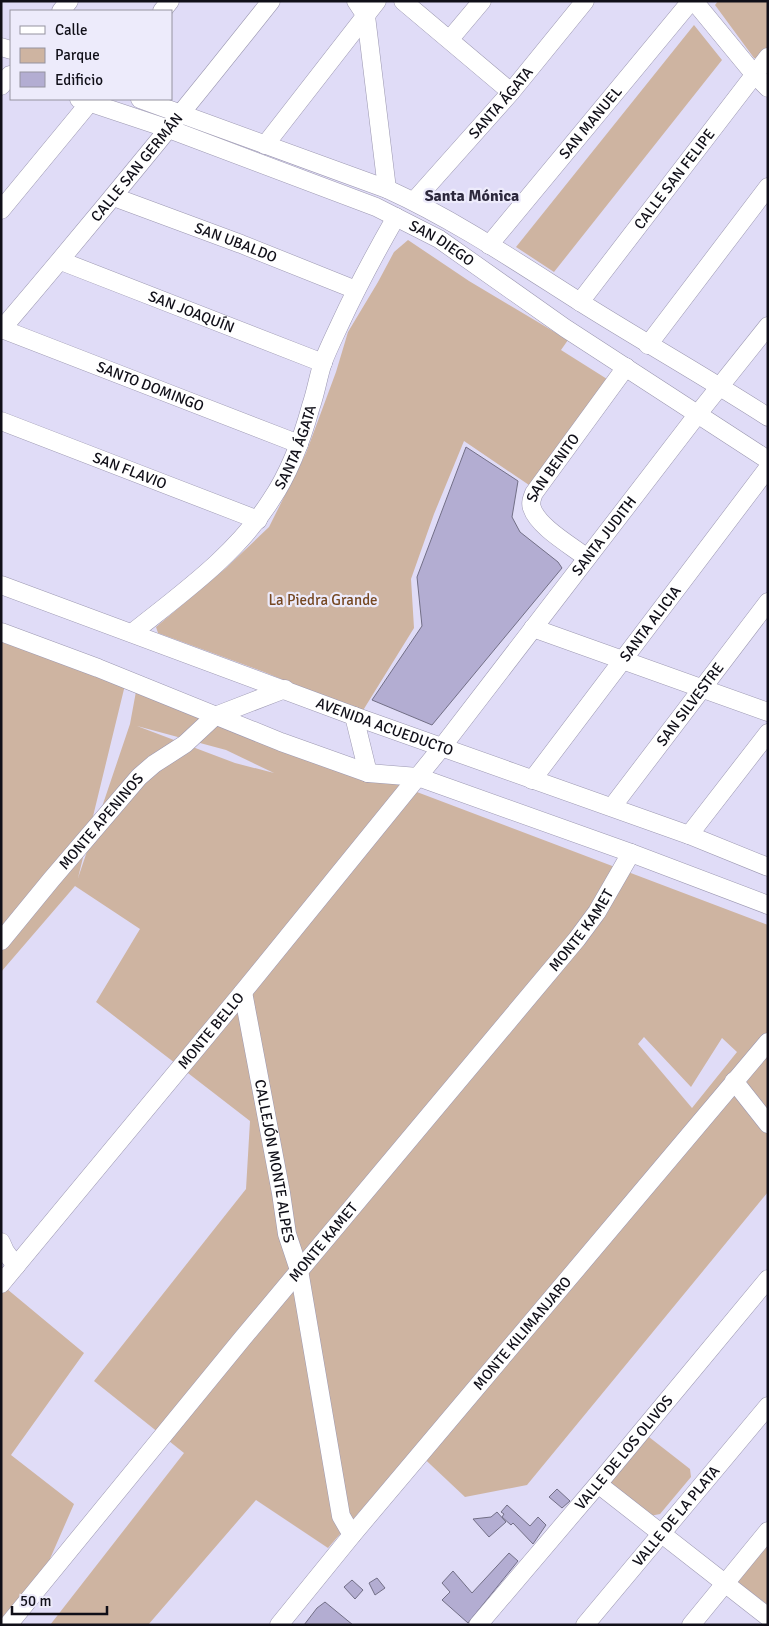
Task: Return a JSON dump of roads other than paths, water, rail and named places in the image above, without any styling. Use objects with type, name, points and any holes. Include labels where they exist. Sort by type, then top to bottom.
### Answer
[{"type":"street","name":"CALLE SAN GERMÁN","points":[[2,330],[114,197],[272,1]]},
{"type":"street","points":[[356,1],[366,16],[387,189]]},
{"type":"street","points":[[265,145],[377,1]]},
{"type":"street","points":[[403,1],[511,92]]},
{"type":"street","points":[[450,40],[482,1]]},
{"type":"street","name":"SANTA ÁGATA","points":[[414,201],[511,92],[585,1]]},
{"type":"street","points":[[693,1],[768,88]]},
{"type":"street","name":"SAN MANUEL","points":[[489,245],[693,1]]},
{"type":"street","name":"CALLE SAN FELIPE","points":[[580,302],[768,57]]},
{"type":"street","name":"SAN DIEGO","points":[[143,100],[387,189],[414,201],[453,222],[648,345],[721,386],[768,417]]},
{"type":"street","name":"SAN DIEGO","points":[[85,101],[169,129],[358,200],[438,239],[565,328],[768,460]]},
{"type":"street","points":[[1,210],[85,101]]},
{"type":"street","points":[[648,345],[768,187]]},
{"type":"street","name":"SAN UBALDO","points":[[114,197],[241,244],[356,290]]},
{"type":"street","name":"SANTA ÁGATA","points":[[132,633],[235,546],[258,520],[272,499],[286,474],[299,444],[323,363],[356,290],[396,217]]},
{"type":"street","name":"SAN JOAQUÍN","points":[[61,261],[323,363]]},
{"type":"street","name":"SANTA JUDITH","points":[[442,747],[697,415],[768,326]]},
{"type":"street","name":"SANTO DOMINGO","points":[[2,330],[299,444]]},
{"type":"street","name":"SAN BENITO","points":[[587,558],[540,521],[531,506],[532,500],[534,493],[626,367]]},
{"type":"street","name":"SAN FLAVIO","points":[[1,422],[258,520]]},
{"type":"street","name":"SANTA ALICIA","points":[[532,780],[768,468]]},
{"type":"street","name":"AVENIDA ACUEDUCTO","points":[[1,585],[354,716],[689,835],[768,867]]},
{"type":"street","name":"SAN SILVESTRE","points":[[612,807],[768,602]]},
{"type":"street","points":[[533,628],[768,712]]},
{"type":"street","points":[[1,632],[98,668],[281,742],[368,772],[418,777],[631,853],[768,905]]},
{"type":"street","points":[[215,716],[285,689]]},
{"type":"street","name":"MONTE APENINOS","points":[[1,942],[139,777],[154,764],[185,744],[215,716]]},
{"type":"street","points":[[354,716],[368,772]]},
{"type":"street","points":[[689,835],[768,733]]},
{"type":"street","name":"MONTE BELLO","points":[[1,1284],[243,992],[442,747]]},
{"type":"street","name":"MONTE KAMET","points":[[8,1625],[299,1270],[577,939],[596,912],[631,853]]},
{"type":"street","name":"CALLEJÓN MONTE ALPES","points":[[243,992],[287,1234],[299,1270],[341,1516],[352,1535]]},
{"type":"street","name":"MONTE KILIMANJARO","points":[[279,1625],[352,1535],[768,1042]]},
{"type":"street","points":[[734,1081],[768,1124]]},
{"type":"street","points":[[1,1242],[16,1266]]},
{"type":"street","name":"VALLE DE LOS OLIVOS","points":[[478,1625],[598,1484],[768,1278]]},
{"type":"street","name":"VALLE DE LA PLATA","points":[[586,1625],[768,1406]]},
{"type":"street","points":[[598,1484],[768,1617]]},
{"type":"street","points":[[691,1625],[768,1531]]},
{"type":"district","name":"Santa Mónica","points":[[472,196]]},
{"type":"park label","name":"La Piedra Grande","points":[[323,600]]}]
